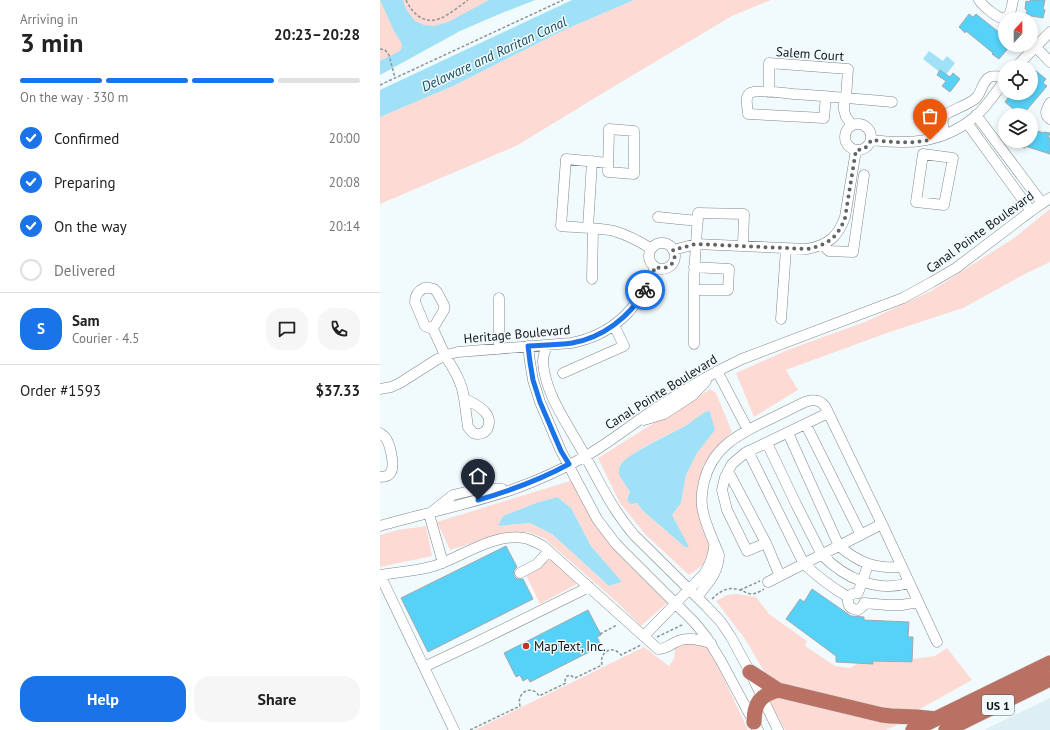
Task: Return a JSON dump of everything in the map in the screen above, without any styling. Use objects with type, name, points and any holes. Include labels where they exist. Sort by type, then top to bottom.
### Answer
[{"type":"highway","name":"US 1","points":[[941,724],[1050,663]]},
{"type":"highway","points":[[750,672],[778,690],[882,715],[916,717],[941,724]]},
{"type":"highway","name":"US 1","points":[[913,730],[941,724],[1050,679]]},
{"type":"highway","points":[[756,726],[754,714],[756,706],[767,693],[778,690]]},
{"type":"street","points":[[979,0],[986,8],[998,16]]},
{"type":"street","points":[[1009,12],[1013,0]]},
{"type":"street","points":[[1038,40],[1050,32]]},
{"type":"street","points":[[1038,49],[1050,62]]},
{"type":"street","name":"Salem Court","points":[[769,92],[769,63],[848,69],[844,110],[846,117],[852,125]]},
{"type":"street","points":[[944,135],[944,116],[948,112],[962,107],[976,98],[980,94],[986,80],[990,77],[998,76]]},
{"type":"street","points":[[871,140],[904,142],[920,141],[944,135],[967,123],[984,108],[998,89]]},
{"type":"street","points":[[826,96],[824,118],[748,114],[747,98],[748,94],[752,92],[826,96],[892,102]]},
{"type":"street","points":[[1050,103],[1046,110],[1046,114],[1050,119]]},
{"type":"street","points":[[976,115],[1046,201]]},
{"type":"street","points":[[967,123],[1031,211]]},
{"type":"street","points":[[852,125],[862,125],[869,130],[871,140],[869,145],[865,148],[856,150],[846,144],[845,134],[852,125]]},
{"type":"street","points":[[610,129],[634,131],[634,174],[608,172],[608,163],[610,129]]},
{"type":"street","points":[[920,141],[923,154],[916,202],[944,205],[953,158],[923,154]]},
{"type":"street","points":[[673,250],[696,244],[786,249],[807,249],[816,248],[823,245],[836,235],[842,227],[845,218],[856,150]]},
{"type":"street","points":[[608,163],[566,159],[561,226],[613,231],[639,241],[650,248]]},
{"type":"street","points":[[592,161],[592,280]]},
{"type":"street","points":[[823,245],[829,251],[853,252],[864,175]]},
{"type":"street","name":"Canal Pointe Boulevard","points":[[380,526],[466,504],[512,490],[550,474],[586,456],[661,405],[715,372],[742,359],[903,298],[915,292],[956,268],[1046,201]]},
{"type":"street","points":[[694,344],[694,267],[698,213],[744,214],[742,246]]},
{"type":"street","points":[[658,217],[698,221]]},
{"type":"street","points":[[657,243],[667,243],[673,250],[675,253],[675,258],[673,263],[665,268],[660,269],[655,267],[649,259],[650,248],[657,243]]},
{"type":"street","points":[[781,318],[786,249]]},
{"type":"street","name":"Heritage Boulevard","points":[[380,389],[400,383],[446,355],[458,352],[571,343],[601,333],[614,325],[635,305],[650,281],[655,267]]},
{"type":"street","points":[[694,267],[729,269],[728,290],[694,290]]},
{"type":"street","points":[[499,298],[499,349]]},
{"type":"street","points":[[563,373],[624,346],[614,325]]},
{"type":"street","points":[[432,327],[458,375],[464,398]]},
{"type":"street","points":[[548,345],[543,357],[543,364],[552,395],[559,411],[586,456],[614,509],[634,535],[697,597],[720,622],[731,637],[750,672],[778,730]]},
{"type":"street","points":[[528,346],[533,380],[540,402],[561,451],[597,519],[616,544],[692,620],[710,643],[722,661],[756,726]]},
{"type":"street","points":[[715,372],[748,430]]},
{"type":"street","points":[[697,597],[715,574],[719,555],[703,514],[702,505],[702,492],[711,462],[722,448],[738,435],[811,400],[817,400],[822,402],[828,413],[937,642]]},
{"type":"street","points":[[766,543],[747,552],[727,510],[722,490],[725,477],[732,464],[748,451],[806,425],[828,413]]},
{"type":"street","points":[[806,425],[861,535]]},
{"type":"street","points":[[380,433],[388,442],[393,467],[389,475],[380,477]]},
{"type":"street","points":[[788,433],[839,546],[849,554],[868,564],[890,568],[902,567]]},
{"type":"street","points":[[767,443],[822,554],[834,566],[849,576],[862,582],[886,586],[900,586],[909,583]]},
{"type":"street","points":[[748,451],[804,564],[819,578],[848,597]]},
{"type":"street","points":[[728,471],[766,543],[780,576]]},
{"type":"street","points":[[429,514],[443,563]]},
{"type":"street","points":[[768,582],[882,524]]},
{"type":"street","points":[[454,730],[380,575],[416,570],[443,563],[494,541],[511,537],[524,538],[543,546],[658,649],[666,649],[682,639],[710,643]]},
{"type":"street","points":[[647,638],[689,589],[704,574],[714,553],[715,543]]},
{"type":"street","points":[[520,573],[537,564],[549,551]]},
{"type":"street","points":[[858,593],[868,564]]},
{"type":"street","points":[[424,667],[589,588]]},
{"type":"street","points":[[858,593],[863,597],[864,603],[858,610],[851,608],[848,605],[848,597],[851,594],[858,593]]},
{"type":"street","points":[[864,603],[902,605],[918,602]]},
{"type":"path","points":[[406,0],[416,15],[423,19],[432,20],[442,18],[468,0]]},
{"type":"path","points":[[380,85],[563,0]]},
{"type":"path","points":[[380,49],[385,50],[388,55],[395,78]]},
{"type":"path","points":[[470,730],[520,706],[520,697],[525,691],[534,691],[539,696],[566,683],[565,680],[567,676],[570,675],[575,678],[602,665],[602,657],[608,650],[613,649],[618,651],[621,655],[647,638],[692,620]]},
{"type":"path","points":[[600,634],[621,623]]},
{"type":"shaded area","points":[[380,0],[514,0],[380,65]]},
{"type":"shaded area","points":[[634,0],[771,0],[732,16],[516,146],[380,204],[380,117],[453,86],[564,30]]},
{"type":"shaded area","points":[[1050,209],[1050,262],[963,308],[884,334],[786,370],[798,390],[754,417],[736,373],[790,349],[865,322],[931,291],[1014,238]]},
{"type":"shaded area","points":[[710,389],[716,393],[732,432],[716,448],[703,466],[697,496],[702,529],[710,546],[703,565],[689,575],[645,534],[620,503],[598,458],[657,421],[675,413]],"holes":[[[703,413],[715,430],[697,452],[686,475],[681,503],[672,515],[688,547],[685,547],[643,511],[637,503],[627,498],[630,492],[620,465],[635,453],[651,443],[688,425]]]},
{"type":"shaded area","points":[[573,480],[595,522],[616,552],[667,603],[641,626],[619,604],[544,538],[528,532],[509,532],[450,550],[437,522]],"holes":[[[557,497],[571,508],[591,546],[622,582],[609,586],[552,534],[530,523],[499,526],[503,516],[536,503]]]},
{"type":"shaded area","points":[[426,526],[432,556],[380,567],[380,535],[398,530]]},
{"type":"shaded area","points":[[551,559],[577,584],[540,604],[526,575]]},
{"type":"shaded area","points":[[737,594],[756,597],[769,614],[807,641],[805,646],[835,666],[850,668],[857,664],[873,664],[874,661],[912,663],[913,659],[935,656],[947,648],[972,680],[920,709],[896,712],[782,685],[768,678],[745,639],[716,601],[727,595]]},
{"type":"shaded area","points":[[682,643],[708,645],[748,730],[475,730],[644,647],[669,666],[674,659],[675,648]]},
{"type":"shaded area","points":[[776,695],[899,724],[886,730],[785,730],[768,698]]},
{"type":"shaded area","points":[[1050,698],[1050,730],[985,730],[990,727]]},
{"type":"water","points":[[380,0],[403,0],[406,9],[415,21],[424,25],[434,26],[448,22],[489,0],[535,0],[460,31],[380,75],[380,61],[400,51],[402,47],[401,42],[394,31]]},
{"type":"water","name":"Delaware and Raritan Canal","points":[[572,0],[634,0],[564,30],[453,86],[380,117],[380,90]]},
{"type":"water","points":[[929,51],[943,61],[947,56],[955,63],[945,76],[923,59]]},
{"type":"water","points":[[708,411],[710,412],[715,430],[697,453],[686,475],[681,503],[672,515],[689,547],[685,547],[643,511],[637,503],[630,504],[627,499],[630,492],[619,475],[619,468],[623,461],[630,456],[688,424]]},
{"type":"water","points":[[557,497],[571,508],[591,546],[622,582],[609,586],[552,534],[530,523],[498,526],[503,516],[536,503]]},
{"type":"building","points":[[1030,0],[1045,0],[1043,18],[1038,17],[1038,12],[1027,12],[1027,10],[1025,9],[1026,1],[1030,2]]},
{"type":"building","points":[[969,14],[973,17],[976,14],[998,31],[998,52],[1005,52],[999,59],[966,31],[965,33],[959,27]]},
{"type":"building","points":[[940,70],[950,77],[953,73],[960,79],[950,92],[942,86],[946,81],[937,75]]},
{"type":"building","points":[[1038,73],[1046,79],[1043,83],[1047,86],[1038,97]]},
{"type":"building","points":[[1006,100],[1035,100],[1028,108],[1012,108],[1005,102]]},
{"type":"building","points":[[1038,131],[1050,133],[1048,138],[1050,138],[1050,154],[1031,148],[1038,148]]},
{"type":"building","points":[[506,546],[517,567],[514,570],[514,576],[517,579],[523,579],[533,599],[428,652],[401,598]]},
{"type":"building","points":[[812,589],[851,616],[864,617],[864,620],[909,622],[908,637],[913,637],[912,662],[873,661],[873,664],[836,662],[836,656],[786,619],[800,599],[804,602]]},
{"type":"building","points":[[588,610],[601,635],[597,637],[600,643],[594,646],[595,649],[530,682],[528,678],[523,681],[520,675],[516,677],[504,653]]},
{"type":"way so far","points":[[645,290],[655,267],[660,269],[665,268],[673,263],[675,253],[673,250],[696,244],[807,249],[816,248],[823,245],[836,235],[842,227],[845,218],[856,150],[865,148],[869,145],[871,140],[904,142],[930,140]]},
{"type":"place","name":"MapText, Inc.","points":[[526,646]]},
{"type":"route","points":[[478,500],[512,490],[550,474],[569,464],[561,451],[540,402],[533,380],[528,346],[571,343],[601,333],[614,325],[626,314],[635,305],[645,290]]}]
